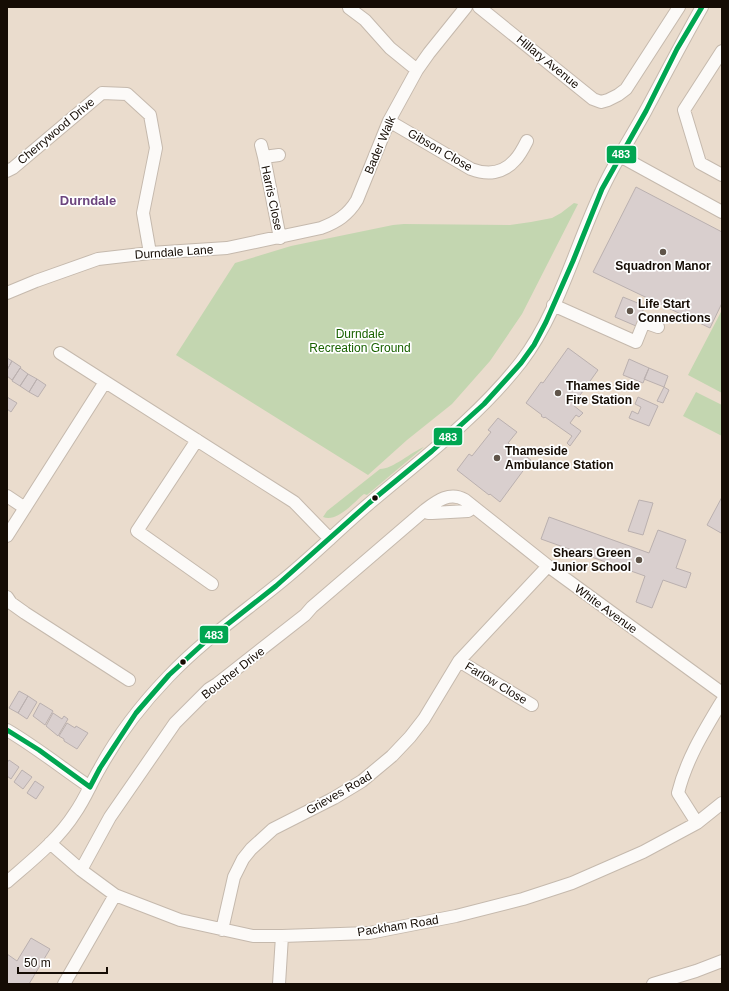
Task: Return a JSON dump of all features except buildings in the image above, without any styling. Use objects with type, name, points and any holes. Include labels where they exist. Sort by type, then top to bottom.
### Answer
[{"type":"street","name":"Bader Walk","points":[[343,218],[352,209],[357,200],[389,121],[417,70],[466,7]]},
{"type":"street","name":"Hillary Avenue","points":[[480,7],[596,100],[604,101],[620,94],[628,86],[658,39]]},
{"type":"street","points":[[678,49],[658,39],[679,7]]},
{"type":"street","points":[[7,882],[50,842],[74,816],[100,768],[121,735],[136,714],[169,675],[205,642],[276,586],[369,503],[432,451],[484,404],[521,363],[534,344],[553,305],[602,189],[702,7]]},
{"type":"street","points":[[349,8],[365,20],[390,48],[417,70]]},
{"type":"street","points":[[722,50],[684,110],[700,162],[722,175]]},
{"type":"street","name":"Cherrywood Drive","points":[[7,171],[13,168],[102,93],[127,94],[150,116],[156,148],[143,213],[150,253]]},
{"type":"street","name":"Gibson Close","points":[[389,121],[471,169],[482,173],[496,172],[506,168],[516,160],[527,141]]},
{"type":"street","name":"Harris Close","points":[[261,145],[280,238]]},
{"type":"street","name":"Harris Close","points":[[264,157],[279,155]]},
{"type":"street","points":[[620,156],[722,212]]},
{"type":"street","name":"Durndale Lane","points":[[7,293],[98,259],[150,253],[227,248],[280,238],[321,228],[333,224],[343,218]]},
{"type":"street","points":[[553,305],[636,342],[644,322],[658,327]]},
{"type":"street","points":[[60,353],[294,502],[330,539]]},
{"type":"street","points":[[7,536],[105,382]]},
{"type":"street","points":[[197,440],[137,531],[212,584]]},
{"type":"street","points":[[7,496],[25,508]]},
{"type":"street","name":"Boucher Drive","points":[[81,870],[110,817],[175,723],[209,689],[218,684],[305,616],[312,607],[425,510],[428,513],[467,511],[474,507]]},
{"type":"street","name":"White Avenue","points":[[474,507],[548,566],[722,693]]},
{"type":"street","name":"Grieves Road","points":[[222,930],[234,877],[243,859],[251,849],[273,829],[350,789],[370,776],[399,749],[419,726],[460,661],[548,566]]},
{"type":"street","points":[[7,597],[25,613],[130,680]]},
{"type":"street","name":"Farlow Close","points":[[460,661],[532,705]]},
{"type":"street","points":[[697,822],[678,794],[682,776],[697,743],[722,701]]},
{"type":"street","points":[[7,730],[90,787]]},
{"type":"street","name":"Packham Road","points":[[50,842],[81,870],[116,895],[180,920],[253,936],[369,933],[456,916],[523,899],[572,882],[643,852],[697,822],[722,802]]},
{"type":"street","points":[[64,984],[116,895]]},
{"type":"street","points":[[279,984],[282,936]]},
{"type":"street","points":[[654,984],[722,961]]},
{"type":"green space","name":"Durndale Recreation Ground","points":[[574,203],[578,204],[522,314],[490,361],[452,404],[407,440],[368,475],[176,355],[235,263],[291,246],[393,225],[510,225],[531,222],[552,218]]},
{"type":"green space","points":[[722,310],[722,393],[688,375]]},
{"type":"green space","points":[[696,392],[722,405],[722,436],[683,416]]},
{"type":"green space","points":[[424,447],[367,495],[364,494],[345,511],[334,517],[323,517],[327,511],[380,469],[391,466]]},
{"type":"transit line","name":"483","points":[[90,787],[100,768],[136,713],[169,675],[205,642],[276,586],[369,503],[432,451],[484,404],[521,363],[534,345],[546,322],[573,261],[602,189],[646,111],[677,49],[702,7]]},
{"type":"transit line","name":"483","points":[[7,730],[39,750],[90,787]]},
{"type":"place","name":"Squadron Manor","points":[[663,252]]},
{"type":"place","name":"Life Start Connections","points":[[630,311]]},
{"type":"place","name":"Thames Side Fire Station","points":[[558,393]]},
{"type":"place","name":"Thameside Ambulance Station","points":[[497,458]]},
{"type":"place","name":"Shears Green Junior School","points":[[639,560]]},
{"type":"district","name":"Durndale","points":[[88,200]]}]
